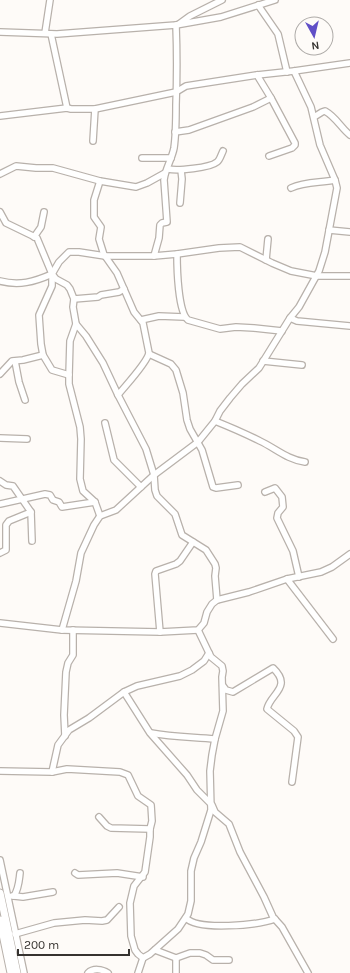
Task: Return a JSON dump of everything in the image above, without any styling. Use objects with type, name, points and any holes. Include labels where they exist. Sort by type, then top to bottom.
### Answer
[{"type":"main road","points":[[0,893],[17,973]]},
{"type":"main road","points":[[0,920],[11,973]]},
{"type":"street","points":[[45,33],[50,0]]},
{"type":"street","points":[[177,24],[222,0]]},
{"type":"street","points":[[0,32],[51,34],[177,24],[221,17],[275,0]]},
{"type":"street","points":[[258,5],[278,34],[287,72]]},
{"type":"street","points":[[154,256],[159,238],[160,225],[167,222],[164,180],[171,158],[175,132],[177,24]]},
{"type":"street","points":[[51,34],[67,108]]},
{"type":"street","points":[[0,116],[67,108],[71,110],[95,109],[176,92],[186,86],[350,63]]},
{"type":"street","points":[[62,630],[76,582],[81,553],[94,525],[100,516],[116,510],[154,475],[198,442],[215,421],[220,411],[230,398],[259,368],[290,318],[299,307],[317,276],[325,252],[337,188],[320,145],[311,107],[294,71]]},
{"type":"street","points":[[257,75],[295,143],[292,148],[270,156]]},
{"type":"street","points":[[175,132],[190,130],[253,107],[271,98]]},
{"type":"street","points":[[93,141],[95,109]]},
{"type":"street","points":[[314,117],[325,111],[337,120],[343,129],[350,135]]},
{"type":"street","points":[[0,174],[13,166],[53,168],[100,181],[136,187],[148,183],[166,171],[213,165],[219,161],[223,151]]},
{"type":"street","points":[[142,158],[171,158]]},
{"type":"street","points":[[180,203],[182,179],[181,170]]},
{"type":"street","points":[[291,188],[312,182],[335,180]]},
{"type":"street","points":[[100,181],[94,200],[94,217],[101,227],[99,240],[104,256],[117,272],[133,310],[144,325],[149,354],[133,378],[118,395]]},
{"type":"street","points":[[0,212],[6,223]]},
{"type":"street","points":[[34,237],[40,227],[44,212]]},
{"type":"street","points":[[0,222],[6,223],[38,240],[52,274],[56,279],[67,285],[74,299],[73,307],[76,324],[70,341],[69,384],[80,427],[81,443],[79,471],[84,491],[95,502],[100,516]]},
{"type":"street","points":[[329,230],[350,232]]},
{"type":"street","points":[[266,260],[268,239]]},
{"type":"street","points":[[69,375],[52,370],[43,355],[39,315],[52,286],[52,274],[59,262],[69,252],[104,256],[154,256],[220,248],[240,248],[291,271],[317,276],[350,276]]},
{"type":"street","points":[[177,254],[178,284],[184,317]]},
{"type":"street","points":[[0,281],[10,284],[23,284],[40,280],[52,274]]},
{"type":"street","points":[[74,299],[98,298],[101,295],[119,292],[124,289]]},
{"type":"street","points":[[141,320],[159,316],[184,317],[190,321],[220,329],[248,327],[282,331]]},
{"type":"street","points":[[290,318],[296,321],[350,326]]},
{"type":"street","points":[[76,324],[102,360],[146,449],[154,475],[157,496],[174,514],[182,535],[206,550],[215,564],[217,600]]},
{"type":"street","points":[[149,354],[174,367],[182,389],[187,420],[190,429],[202,450],[213,487],[216,488],[238,485]]},
{"type":"street","points":[[0,374],[10,362],[43,355]]},
{"type":"street","points":[[15,361],[18,381],[25,400]]},
{"type":"street","points":[[263,361],[302,366]]},
{"type":"street","points":[[215,421],[261,441],[288,457],[305,462]]},
{"type":"street","points":[[105,423],[114,460],[141,487]]},
{"type":"street","points":[[0,438],[27,439]]},
{"type":"street","points":[[0,481],[6,485],[13,486],[30,512],[32,542]]},
{"type":"street","points":[[265,492],[275,488],[282,497],[283,507],[278,513],[277,518],[293,551],[298,577]]},
{"type":"street","points":[[0,504],[45,494],[50,496],[53,500],[59,502],[64,507],[95,502]]},
{"type":"street","points":[[0,553],[6,550],[6,525],[9,521],[30,512]]},
{"type":"street","points":[[160,632],[156,571],[180,561],[193,542]]},
{"type":"street","points":[[0,623],[62,630],[160,632],[198,630],[204,623],[207,612],[212,604],[217,600],[249,592],[287,579],[316,574],[332,568],[350,554]]},
{"type":"street","points":[[287,579],[332,639]]},
{"type":"street","points":[[65,736],[64,715],[66,672],[68,663],[73,655],[73,630]]},
{"type":"street","points":[[138,973],[143,958],[155,950],[178,929],[186,918],[191,901],[191,871],[194,858],[208,822],[212,805],[210,771],[214,739],[223,711],[222,666],[211,657],[198,630]]},
{"type":"street","points":[[52,772],[58,745],[70,730],[124,692],[137,686],[180,676],[192,670],[204,661],[209,653]]},
{"type":"street","points":[[223,686],[226,690],[233,692],[272,668],[275,671],[280,680],[280,687],[267,709],[294,731],[298,737],[292,782]]},
{"type":"street","points":[[124,692],[150,733],[187,775],[197,790],[212,805],[215,812],[229,824],[240,852],[273,917],[282,927],[308,973]]},
{"type":"street","points":[[150,733],[174,737],[189,736],[214,739]]},
{"type":"street","points":[[0,771],[52,772],[67,769],[120,772],[128,775],[138,796],[151,805],[152,821],[145,872],[134,886],[130,903],[131,936],[135,950],[143,958]]},
{"type":"street","points":[[99,817],[107,826],[111,828],[150,829]]},
{"type":"street","points":[[0,860],[11,896],[15,934],[24,973]]},
{"type":"street","points":[[11,896],[19,886],[20,873]]},
{"type":"street","points":[[75,873],[117,873],[143,876]]},
{"type":"street","points":[[11,896],[23,897],[53,892]]},
{"type":"street","points":[[15,934],[54,923],[85,920],[107,920],[119,907]]},
{"type":"street","points":[[186,918],[197,924],[237,925],[275,919]]},
{"type":"street","points":[[155,950],[176,958],[200,953],[214,960],[228,960]]},
{"type":"street","points":[[176,958],[176,973]]},
{"type":"street","points":[[88,973],[96,970],[106,971],[108,973]]}]
